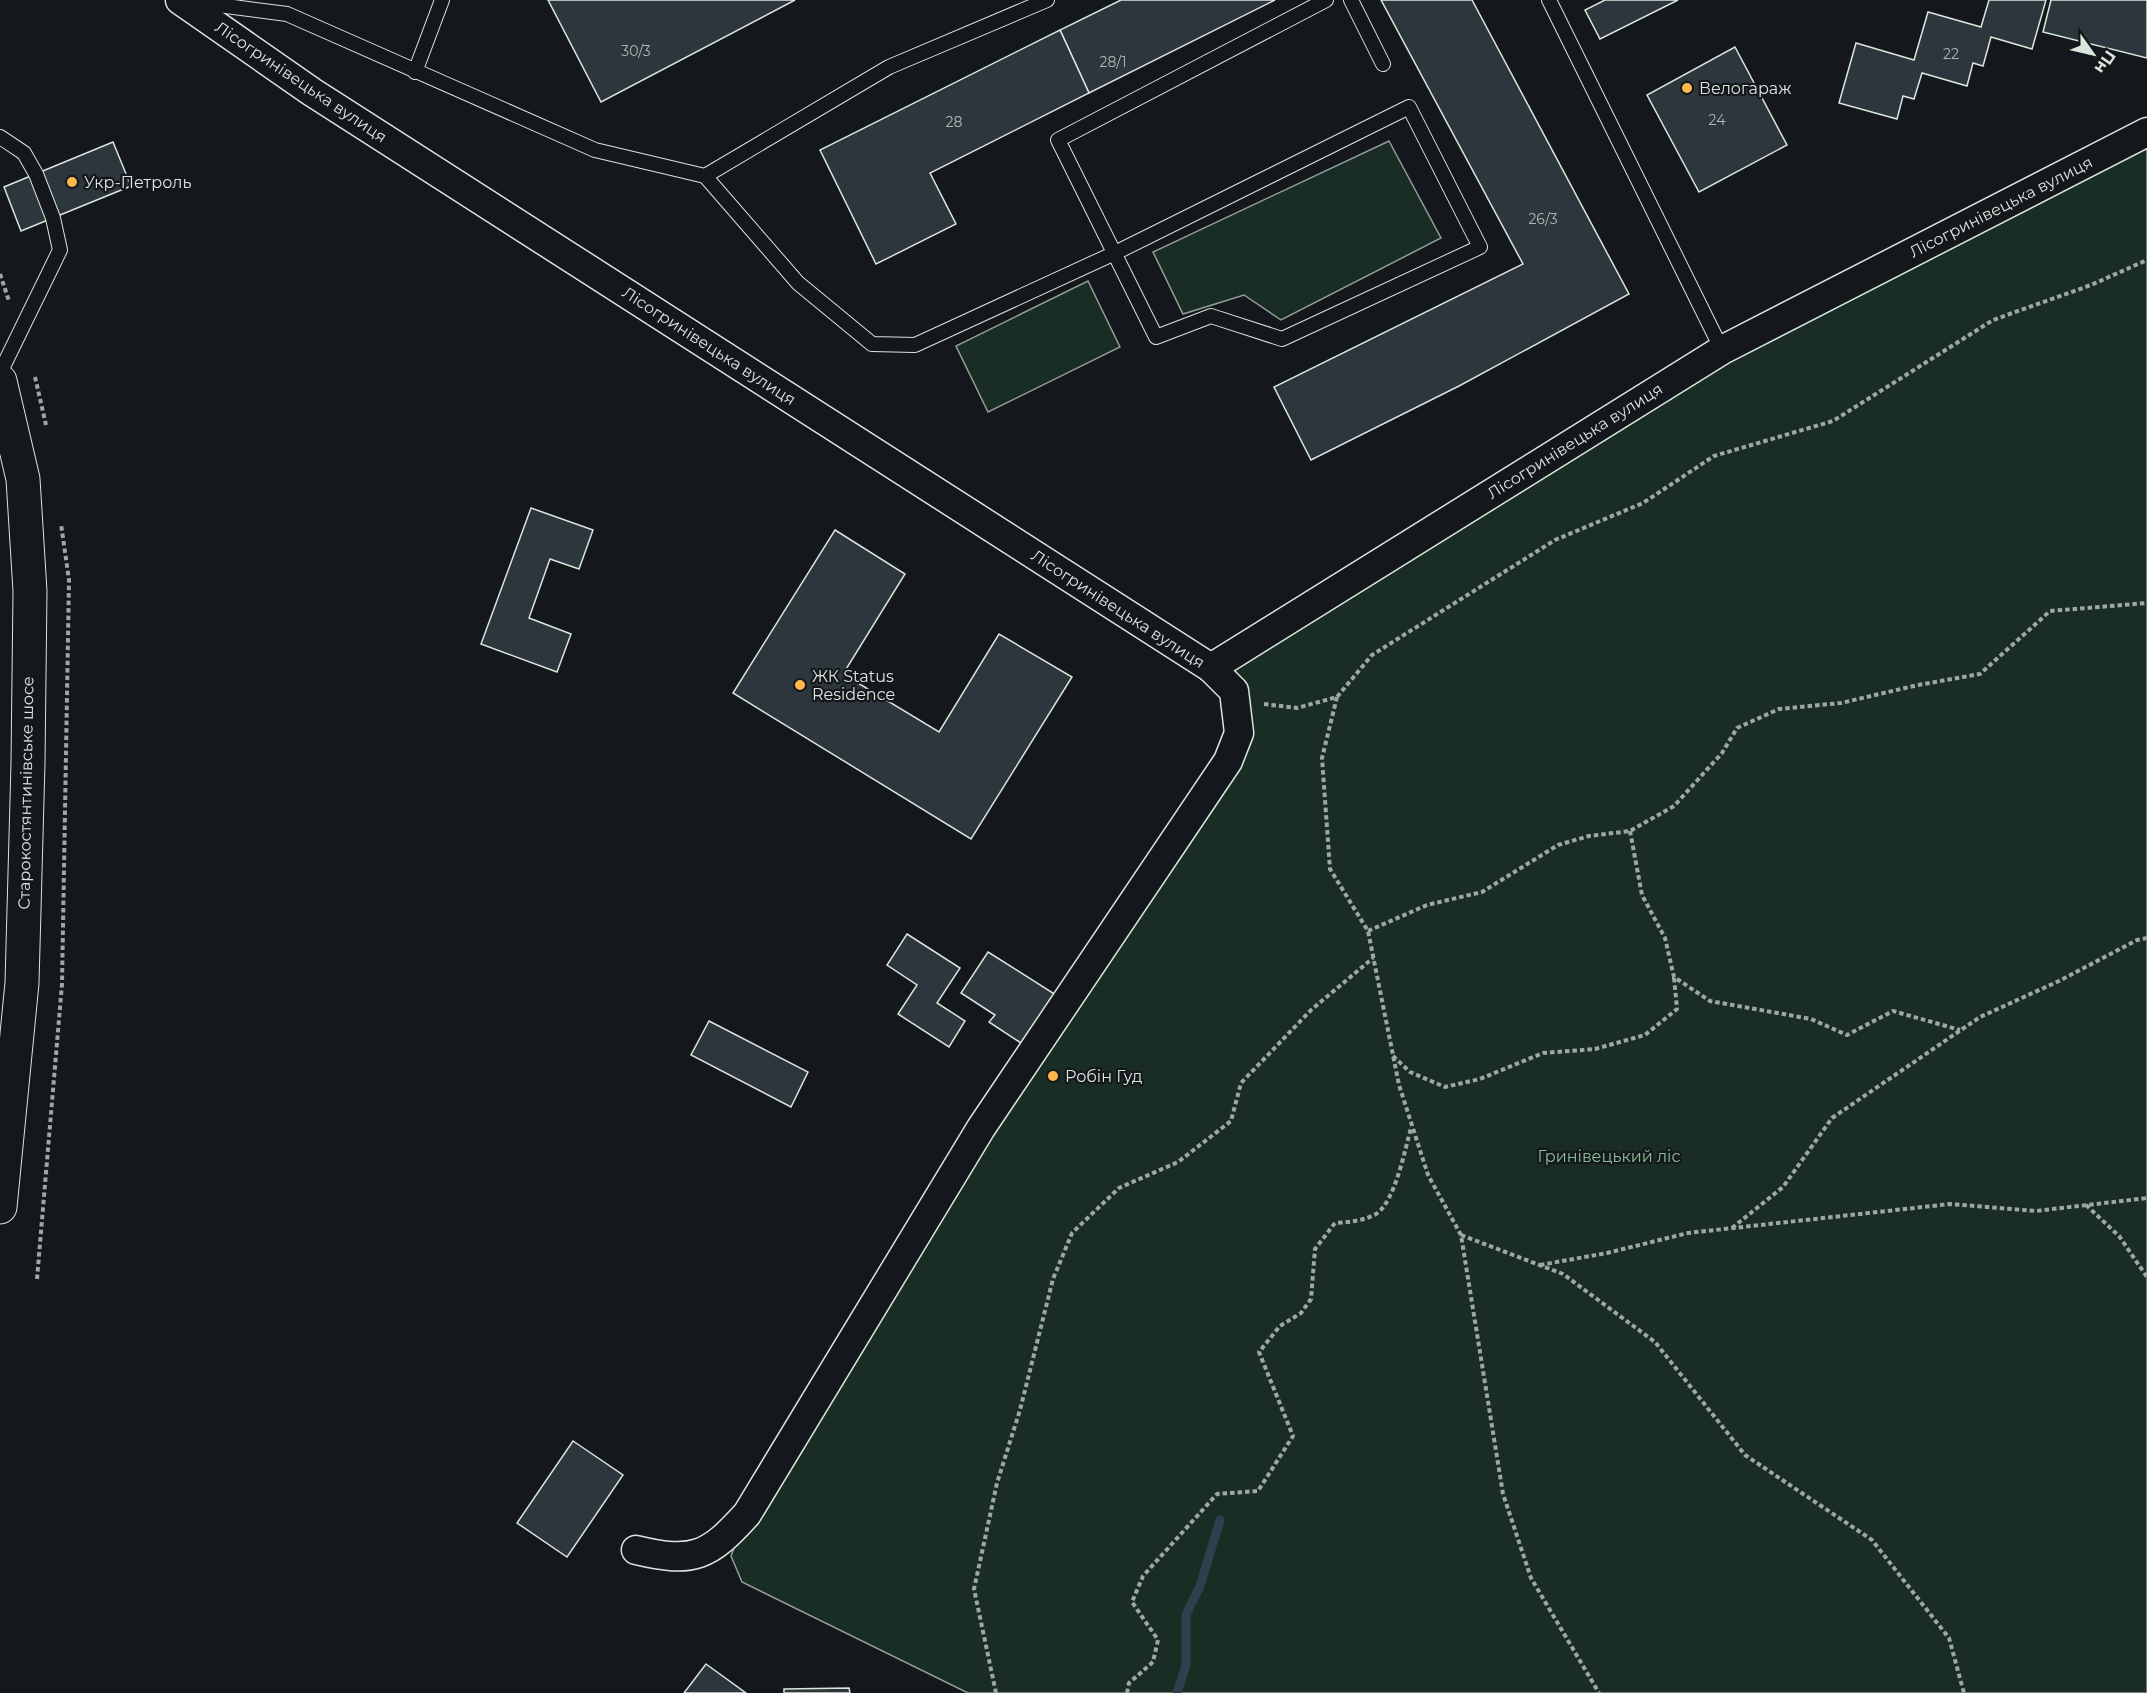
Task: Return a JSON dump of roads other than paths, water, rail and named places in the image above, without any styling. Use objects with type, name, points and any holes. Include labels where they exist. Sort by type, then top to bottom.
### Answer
[{"type":"main road","name":"Старокостянтинівське шосе","points":[[0,381],[23,479],[30,591],[22,983],[0,1207]]},
{"type":"street","name":"Лісогринівецька вулиця","points":[[180,0],[312,92],[1211,668],[1722,350],[2147,132]]},
{"type":"street","points":[[636,1550],[659,1556],[697,1555],[721,1542],[747,1514],[981,1128],[1228,760],[1239,733],[1234,691],[1211,668]]},
{"type":"lane","points":[[180,0],[287,14],[595,150],[705,176],[798,283],[872,344],[915,345],[1115,253],[1409,107],[1480,247],[1282,339],[1210,316],[1156,337],[1115,253],[1058,140],[1326,0]]},
{"type":"lane","points":[[415,72],[442,0]]},
{"type":"lane","points":[[705,176],[889,67],[1047,0]]},
{"type":"lane","points":[[1351,0],[1383,64]]},
{"type":"lane","points":[[1549,0],[1722,350]]},
{"type":"lane","points":[[0,137],[24,153],[36,174],[53,218],[60,250],[0,374]]},
{"type":"waterway","points":[[1177,1693],[1186,1665],[1186,1615],[1200,1586],[1220,1520]]},
{"type":"place","name":"Велогараж","points":[[1687,88]]},
{"type":"place","name":"Укр-Петроль","points":[[72,182]]},
{"type":"place","name":"ЖК Status Residence","points":[[800,685]]},
{"type":"place","name":"Робін Гуд","points":[[1053,1076]]},
{"type":"park label","name":"Гринівецький ліс","points":[[1609,1156]]}]
